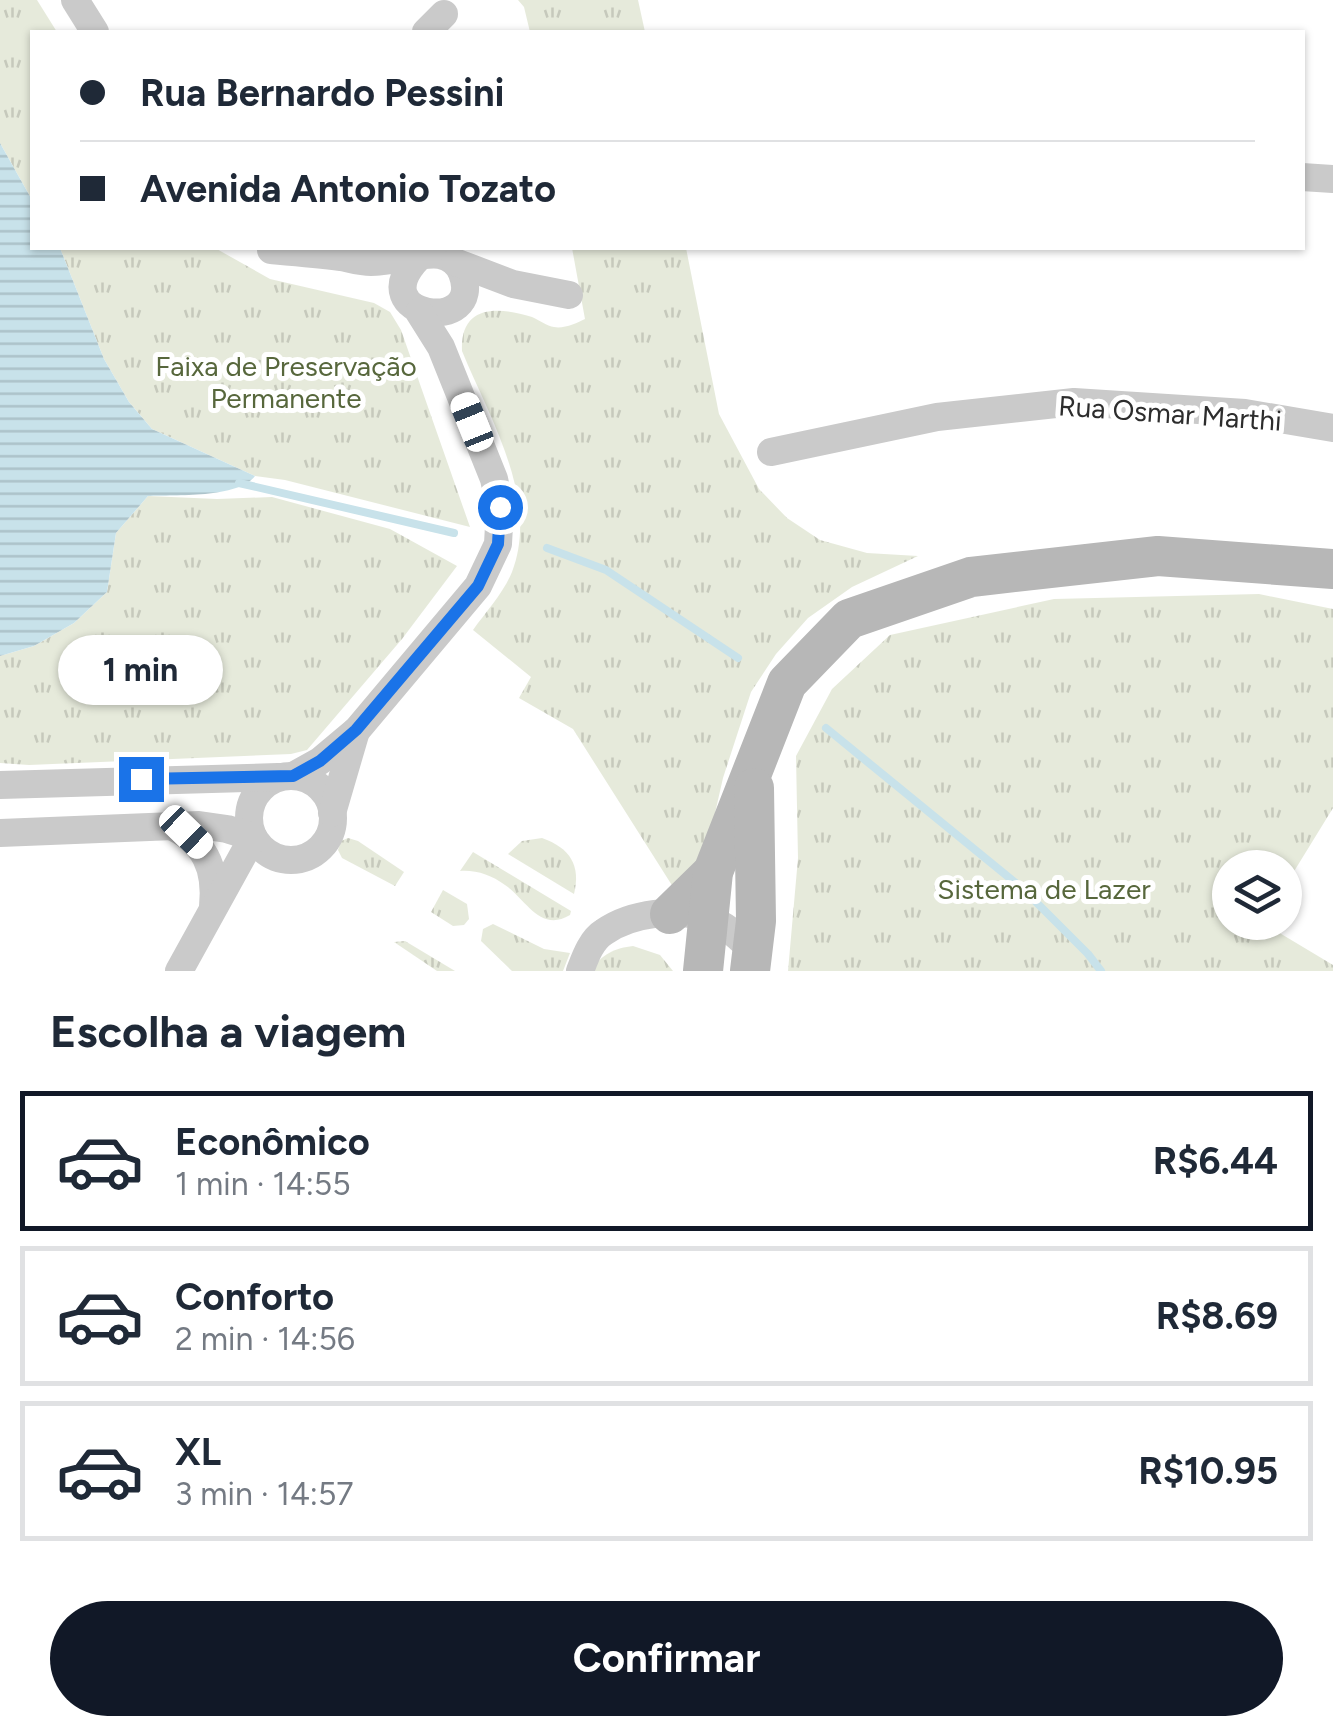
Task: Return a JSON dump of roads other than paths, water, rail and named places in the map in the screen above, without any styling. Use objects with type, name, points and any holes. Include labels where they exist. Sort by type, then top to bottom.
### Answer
[{"type":"street","points":[[75,0],[94,30]]},
{"type":"street","points":[[1305,176],[1333,180]]},
{"type":"street","points":[[302,250],[334,252],[367,262],[403,285]]},
{"type":"street","points":[[367,262],[433,253],[449,257],[461,268],[465,283],[441,348]]},
{"type":"street","points":[[179,971],[252,837],[248,823],[255,795],[320,761],[356,730],[478,586],[498,544],[500,507],[494,479],[441,348],[408,300],[403,285],[406,270],[418,258]]},
{"type":"street","points":[[455,262],[513,284],[569,295]]},
{"type":"street","points":[[419,312],[435,315],[513,284]]},
{"type":"street","name":"Rua Osmar Marthi","points":[[771,452],[937,417],[1074,402],[1244,413],[1333,428]]},
{"type":"street","points":[[703,971],[689,916],[713,872],[787,684],[849,618],[971,576],[1158,556],[1333,569]]},
{"type":"street","points":[[0,832],[168,825],[227,829],[252,837],[274,857],[288,860],[316,852],[332,828],[332,813],[356,730]]},
{"type":"street","points":[[752,961],[756,921],[754,764]]},
{"type":"street","points":[[0,784],[286,777],[308,780],[320,788],[332,813]]},
{"type":"street","points":[[168,825],[186,832],[211,865],[215,886],[212,913]]},
{"type":"street","points":[[212,913],[274,857]]},
{"type":"street","points":[[580,971],[587,952],[602,932],[635,918],[689,916],[735,934],[752,961]]},
{"type":"water","points":[[0,143],[30,196],[30,250],[61,250],[104,359],[129,402],[152,429],[255,476],[221,492],[148,496],[116,533],[107,592],[74,623],[34,646],[0,656]]},
{"type":"waterway","points":[[239,483],[454,533]]},
{"type":"waterway","points":[[547,548],[606,570],[738,658]]},
{"type":"waterway","points":[[826,728],[1023,889],[1101,971]]},
{"type":"park label","name":"Faixa de Preservação Permanente","points":[[286,382]]},
{"type":"park label","name":"Sistema de Lazer","points":[[1044,889]]}]
